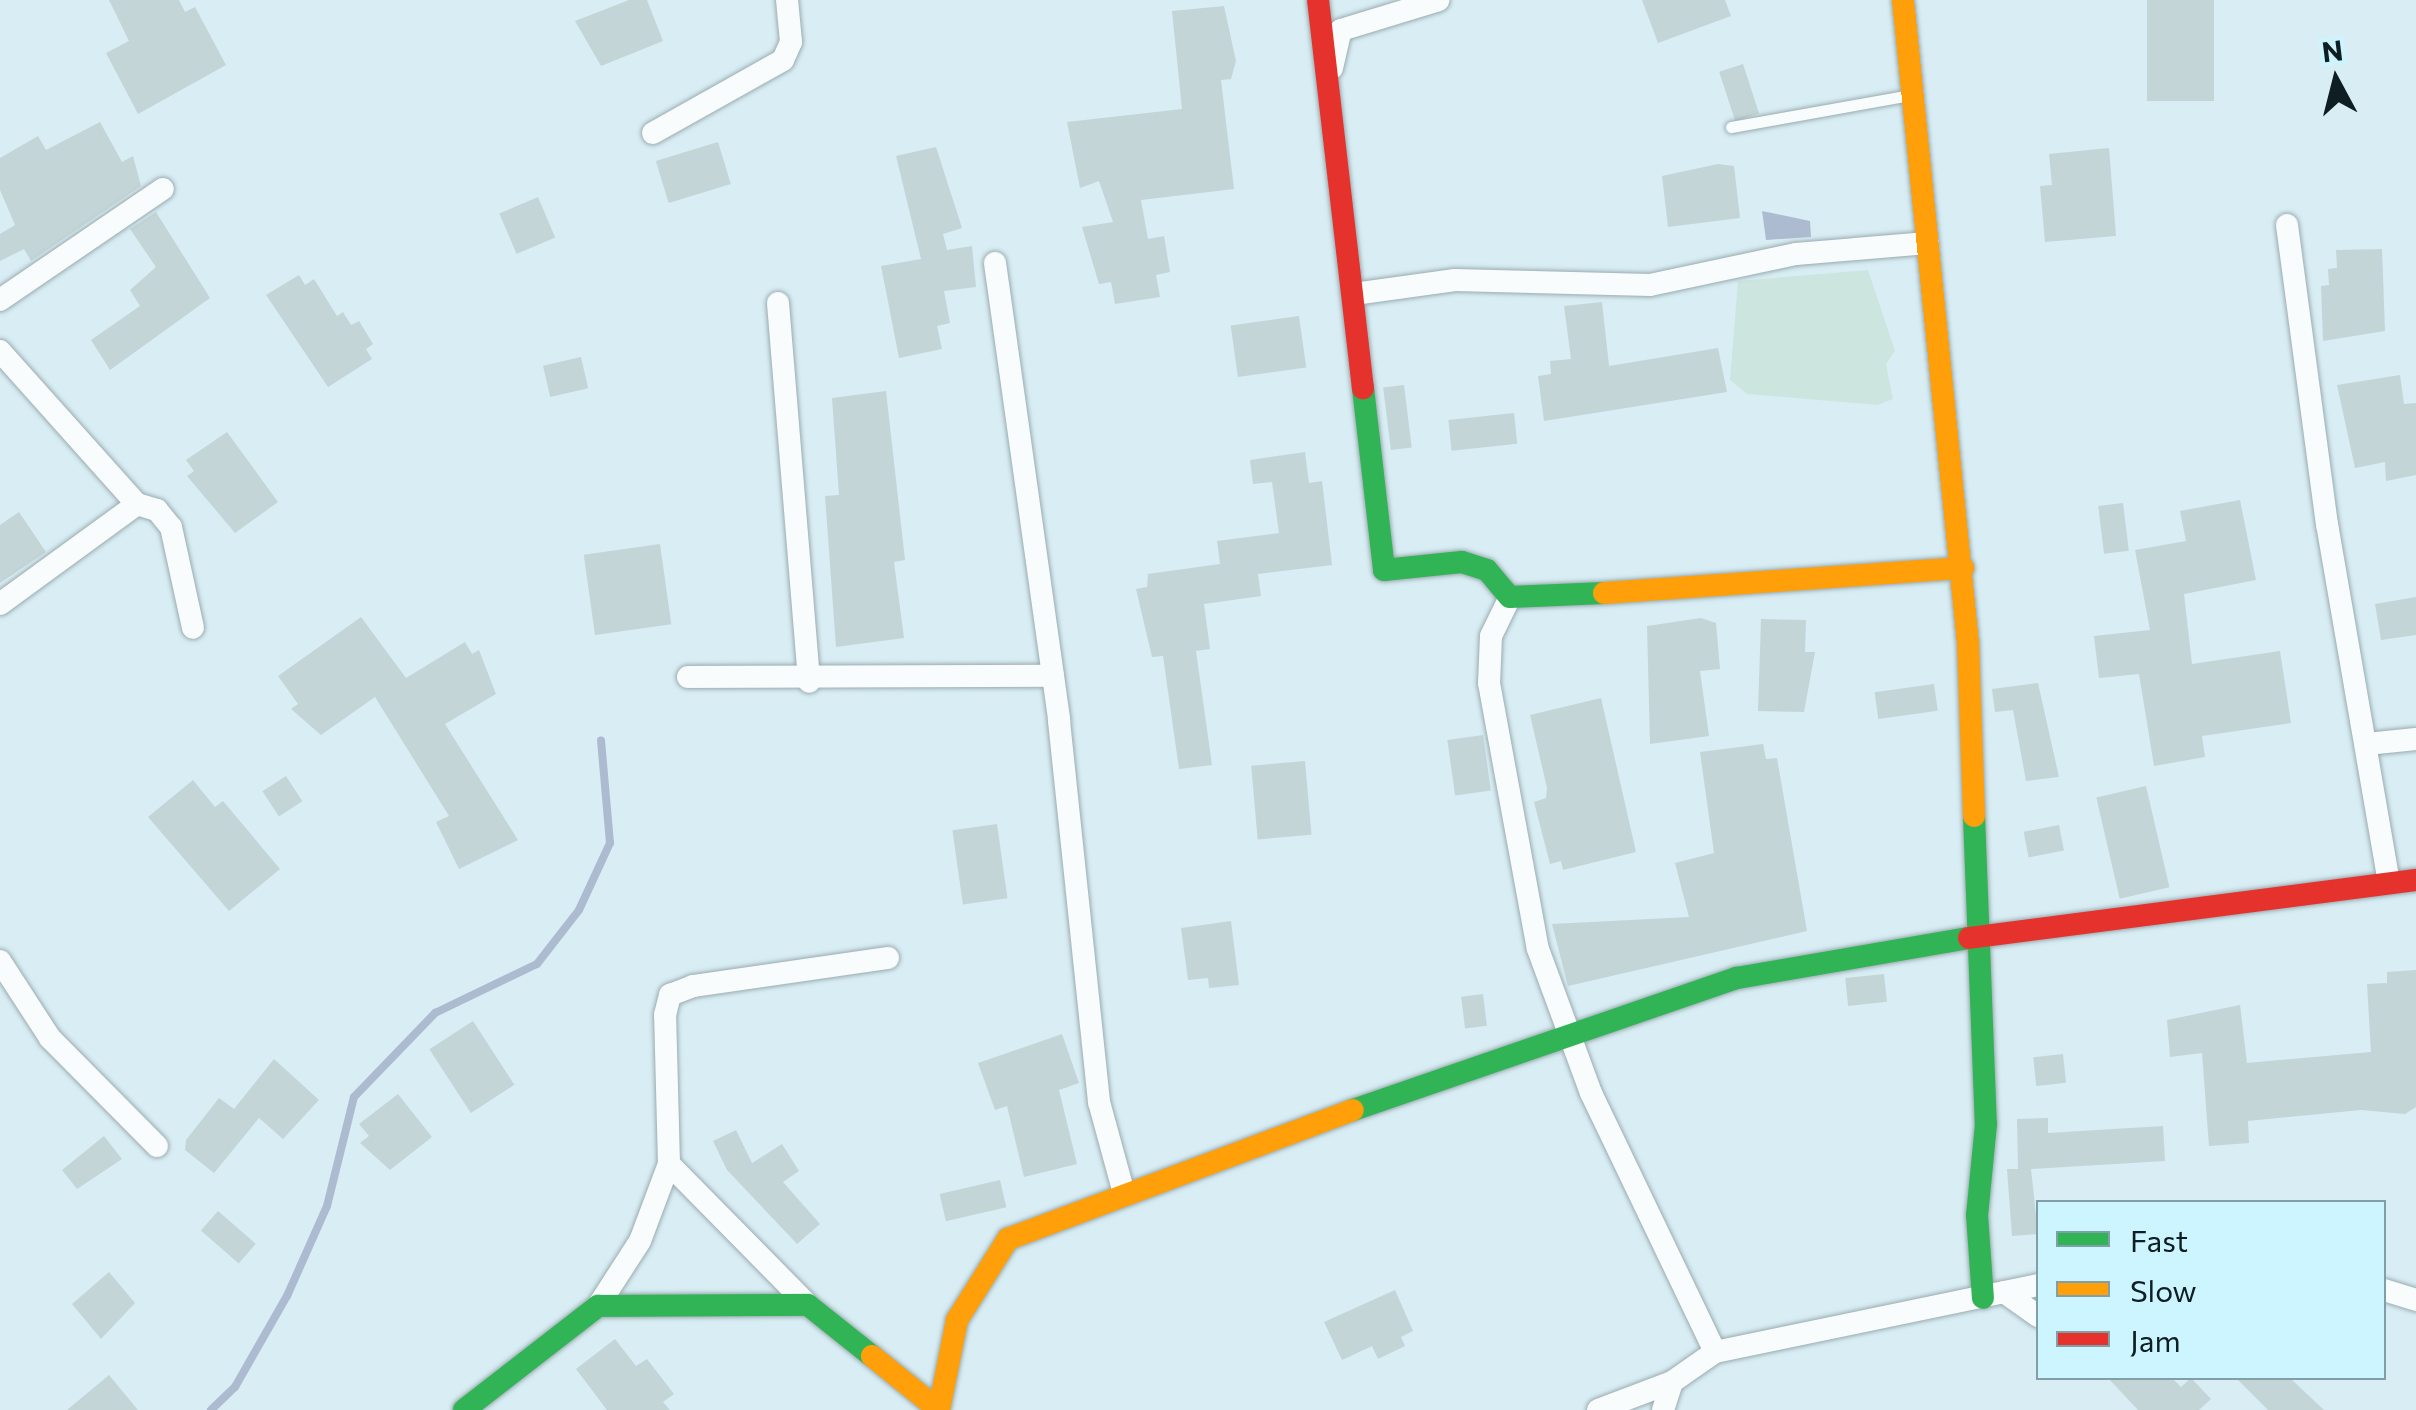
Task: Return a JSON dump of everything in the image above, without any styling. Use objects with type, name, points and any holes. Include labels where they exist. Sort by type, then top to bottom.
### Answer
[{"type":"street","points":[[653,133],[783,60],[791,42],[787,0]]},
{"type":"street","points":[[1318,0],[1384,570],[1462,562],[1488,570],[1510,596]]},
{"type":"street","points":[[1327,91],[1342,30],[1439,0]]},
{"type":"street","points":[[1903,0],[1963,568],[1986,1124],[1977,1215],[1993,1295]]},
{"type":"street","points":[[0,300],[163,189]]},
{"type":"street","points":[[2287,225],[2327,524],[2389,882]]},
{"type":"street","points":[[1354,294],[1455,280],[1650,285],[1796,254],[1928,243]]},
{"type":"street","points":[[995,263],[1054,676],[1100,1102],[1123,1190]]},
{"type":"street","points":[[778,303],[809,682]]},
{"type":"street","points":[[0,351],[137,504],[157,510],[171,527],[193,628]]},
{"type":"street","points":[[0,604],[137,504]]},
{"type":"street","points":[[1510,596],[1722,589],[1963,568]]},
{"type":"street","points":[[1510,596],[1491,636],[1489,683],[1538,950],[1566,1031],[1715,1352]]},
{"type":"street","points":[[688,678],[809,682],[1054,676]]},
{"type":"street","points":[[2368,744],[2416,738]]},
{"type":"street","points":[[669,1164],[808,1305],[939,1410],[958,1320],[1008,1239],[1123,1190],[1566,1031],[1738,978],[1976,937],[2416,880]]},
{"type":"street","points":[[464,1410],[598,1306],[640,1242],[669,1164],[670,995],[888,958]]},
{"type":"street","points":[[0,960],[50,1038],[156,1146]]},
{"type":"street","points":[[1598,1410],[1672,1382],[1715,1352],[2036,1285]]},
{"type":"street","points":[[2386,1291],[2416,1300]]},
{"type":"street","points":[[1993,1295],[2036,1315]]},
{"type":"street","points":[[598,1306],[808,1305]]},
{"type":"street","points":[[1663,1410],[1672,1382]]},
{"type":"lane","points":[[1731,127],[1915,94]]},
{"type":"green space","points":[[1868,270],[1895,351],[1886,364],[1893,399],[1878,405],[1747,394],[1730,380],[1738,281]]},
{"type":"water","points":[[1762,211],[1810,221],[1811,237],[1766,240]]},
{"type":"building","points":[[109,0],[179,0],[185,12],[195,7],[226,65],[138,114],[106,53],[129,41]]},
{"type":"building","points":[[629,0],[647,0],[663,41],[601,66],[575,21]]},
{"type":"building","points":[[1642,0],[1725,0],[1731,16],[1658,43]]},
{"type":"building","points":[[2147,0],[2214,0],[2214,101],[2147,101]]},
{"type":"building","points":[[1224,6],[1236,61],[1231,79],[1221,80],[1234,189],[1141,200],[1148,239],[1164,236],[1170,272],[1156,275],[1160,297],[1115,304],[1111,282],[1099,284],[1082,227],[1113,222],[1099,181],[1080,188],[1067,122],[1182,109],[1172,11]]},
{"type":"building","points":[[1743,64],[1759,113],[1735,121],[1719,72]]},
{"type":"building","points":[[100,122],[122,162],[133,156],[141,186],[31,261],[24,249],[0,261],[0,234],[15,225],[0,190],[0,158],[38,136],[46,150]]},
{"type":"building","points":[[718,142],[731,184],[669,203],[656,161]]},
{"type":"building","points":[[936,147],[962,228],[943,234],[947,250],[972,246],[976,287],[944,291],[950,323],[937,326],[942,349],[899,358],[881,266],[921,259],[896,156]]},
{"type":"building","points":[[2109,148],[2116,236],[2045,242],[2040,186],[2052,185],[2049,154]]},
{"type":"building","points":[[1718,164],[1734,166],[1740,218],[1668,227],[1662,176]]},
{"type":"building","points":[[538,197],[555,238],[517,254],[499,213]]},
{"type":"building","points":[[156,212],[210,298],[110,370],[91,340],[140,306],[130,290],[156,267],[130,229]]},
{"type":"building","points":[[2382,249],[2385,331],[2323,341],[2321,286],[2329,285],[2328,269],[2337,268],[2336,250]]},
{"type":"building","points":[[299,275],[305,285],[314,279],[337,316],[343,312],[351,325],[359,321],[373,344],[366,349],[372,359],[328,387],[266,295]]},
{"type":"building","points":[[1602,302],[1609,366],[1718,348],[1727,392],[1544,421],[1538,376],[1551,374],[1550,361],[1571,359],[1564,306]]},
{"type":"building","points":[[1299,316],[1306,367],[1238,377],[1231,326]]},
{"type":"building","points":[[581,357],[588,388],[550,397],[543,366]]},
{"type":"building","points":[[2400,375],[2404,404],[2416,403],[2416,475],[2386,481],[2385,462],[2355,468],[2337,385]]},
{"type":"building","points":[[1404,385],[1412,448],[1391,450],[1383,388]]},
{"type":"building","points":[[886,391],[905,560],[894,562],[904,638],[836,647],[825,496],[839,495],[832,398]]},
{"type":"building","points":[[1514,413],[1517,444],[1452,451],[1448,420]]},
{"type":"building","points":[[227,432],[278,502],[235,533],[187,476],[194,471],[186,460]]},
{"type":"building","points":[[1305,452],[1309,483],[1322,481],[1332,565],[1258,574],[1261,596],[1204,604],[1210,649],[1196,651],[1212,765],[1179,769],[1163,656],[1152,657],[1136,589],[1147,587],[1148,574],[1220,564],[1217,541],[1279,533],[1272,482],[1253,484],[1250,460]]},
{"type":"building","points":[[2240,500],[2256,580],[2184,594],[2192,664],[2280,651],[2291,723],[2202,736],[2205,757],[2154,766],[2139,674],[2099,678],[2094,636],[2150,630],[2135,550],[2186,541],[2180,511]]},
{"type":"building","points":[[2123,503],[2129,551],[2104,554],[2098,506]]},
{"type":"building","points":[[19,512],[46,552],[0,583],[0,525]]},
{"type":"building","points":[[660,544],[671,624],[595,635],[584,555]]},
{"type":"building","points":[[2416,597],[2416,635],[2381,640],[2375,604]]},
{"type":"building","points":[[361,617],[406,678],[465,642],[472,654],[479,650],[496,694],[445,724],[518,840],[459,869],[436,822],[449,816],[375,697],[321,735],[291,709],[298,704],[278,676]]},
{"type":"building","points":[[1701,618],[1716,623],[1720,669],[1700,671],[1709,736],[1650,744],[1647,626]]},
{"type":"building","points":[[1761,619],[1806,620],[1805,652],[1815,652],[1804,712],[1758,711]]},
{"type":"building","points":[[2038,683],[2059,777],[2026,781],[2013,710],[1995,712],[1992,689]]},
{"type":"building","points":[[1934,684],[1938,711],[1878,719],[1875,692]]},
{"type":"building","points":[[1601,698],[1636,852],[1563,870],[1561,861],[1550,864],[1534,802],[1546,798],[1547,788],[1530,715]]},
{"type":"building","points":[[1483,735],[1491,790],[1455,795],[1447,740]]},
{"type":"building","points":[[1763,744],[1766,759],[1777,758],[1807,931],[1568,986],[1552,924],[1689,917],[1675,863],[1714,853],[1700,752]]},
{"type":"building","points":[[1305,761],[1311,835],[1258,839],[1251,766]]},
{"type":"building","points":[[286,776],[302,801],[279,816],[263,791]]},
{"type":"building","points":[[193,780],[215,807],[223,801],[280,869],[229,911],[148,817]]},
{"type":"building","points":[[2146,786],[2169,887],[2120,899],[2096,797]]},
{"type":"building","points":[[997,824],[1007,898],[963,905],[952,830]]},
{"type":"building","points":[[2059,825],[2064,851],[2029,857],[2024,832]]},
{"type":"building","points":[[1231,921],[1239,985],[1209,988],[1208,978],[1188,980],[1181,928]]},
{"type":"building","points":[[2416,970],[2416,1107],[2405,1114],[2361,1110],[2248,1121],[2249,1143],[2209,1146],[2202,1053],[2170,1057],[2167,1020],[2240,1005],[2247,1063],[2371,1052],[2367,984],[2387,983],[2387,972]]},
{"type":"building","points":[[1884,974],[1887,1002],[1848,1006],[1845,978]]},
{"type":"building","points":[[1483,994],[1487,1026],[1465,1028],[1461,997]]},
{"type":"building","points":[[473,1021],[514,1085],[471,1113],[429,1049]]},
{"type":"building","points":[[1062,1034],[1079,1083],[1059,1090],[1077,1164],[1024,1177],[1007,1106],[995,1110],[978,1063]]},
{"type":"building","points":[[2063,1054],[2066,1083],[2036,1086],[2033,1057]]},
{"type":"building","points":[[274,1059],[319,1100],[283,1139],[259,1118],[214,1173],[185,1150],[186,1140],[219,1098],[234,1109]]},
{"type":"building","points":[[398,1094],[432,1137],[390,1170],[360,1143],[369,1136],[359,1124]]},
{"type":"building","points":[[2048,1118],[2048,1133],[2163,1126],[2165,1161],[2031,1169],[2036,1234],[2012,1236],[2007,1169],[2018,1169],[2017,1119]]},
{"type":"building","points":[[736,1130],[752,1163],[782,1144],[799,1171],[783,1182],[820,1224],[797,1244],[727,1170],[713,1141]]},
{"type":"building","points":[[104,1136],[122,1159],[77,1189],[62,1170]]},
{"type":"building","points":[[1000,1180],[1006,1207],[946,1221],[940,1194]]},
{"type":"building","points":[[218,1211],[256,1244],[239,1263],[201,1231]]},
{"type":"building","points":[[109,1272],[135,1303],[101,1339],[72,1304]]},
{"type":"building","points":[[1395,1290],[1413,1331],[1401,1337],[1405,1346],[1378,1359],[1372,1346],[1342,1360],[1324,1322]]},
{"type":"building","points":[[615,1339],[636,1366],[647,1359],[674,1394],[663,1402],[670,1410],[607,1410],[576,1369]]},
{"type":"building","points":[[109,1375],[138,1410],[67,1410]]},
{"type":"building","points":[[2110,1380],[2174,1380],[2181,1387],[2193,1380],[2211,1399],[2199,1410],[2138,1410]]},
{"type":"building","points":[[2238,1380],[2292,1380],[2324,1410],[2268,1410]]},
{"type":"waterway","points":[[211,1410],[235,1387],[287,1296],[327,1206],[354,1097],[435,1013],[537,964],[579,910],[610,843],[601,740]]},
{"type":"traffic: fast","points":[[1363,388],[1384,570],[1462,562],[1487,570],[1510,597],[1604,593]]},
{"type":"traffic: fast","points":[[1974,816],[1986,1124],[1977,1215],[1983,1298]]},
{"type":"traffic: fast","points":[[1353,1110],[1737,978],[1969,938]]},
{"type":"traffic: fast","points":[[464,1410],[598,1306],[808,1305],[872,1356]]},
{"type":"traffic: slow","points":[[1903,0],[1968,643],[1974,816]]},
{"type":"traffic: slow","points":[[1604,593],[1963,568]]},
{"type":"traffic: slow","points":[[872,1356],[939,1410],[957,1320],[1008,1239],[1353,1110]]},
{"type":"traffic: jam","points":[[1318,0],[1363,388]]},
{"type":"traffic: jam","points":[[1969,938],[2416,880]]}]
